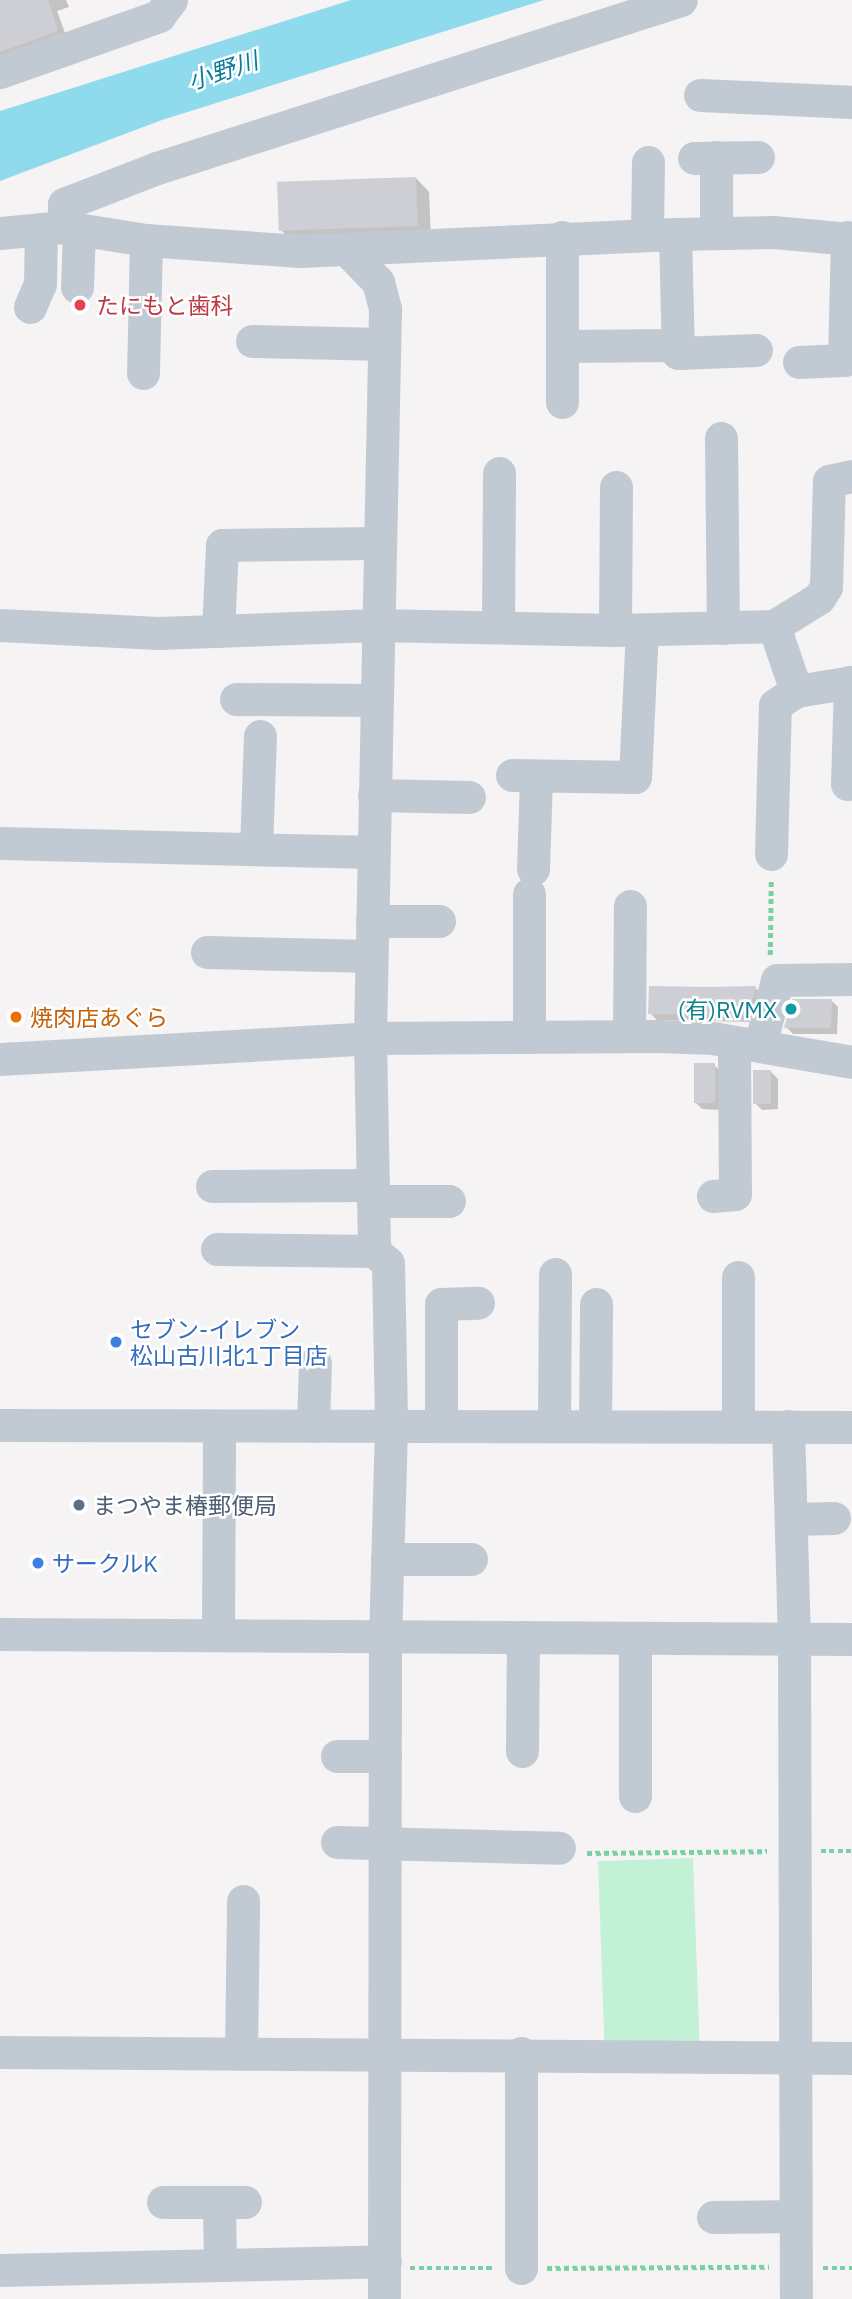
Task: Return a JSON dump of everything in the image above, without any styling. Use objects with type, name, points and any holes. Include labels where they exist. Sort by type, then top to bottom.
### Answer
[{"type":"street","points":[[0,72],[159,16],[171,0]]},
{"type":"street","points":[[30,307],[62,229],[64,204],[157,168],[681,0]]},
{"type":"street","points":[[699,95],[852,102]]},
{"type":"street","points":[[716,233],[704,158],[758,156]]},
{"type":"street","points":[[648,162],[678,353],[756,350]]},
{"type":"street","points":[[62,229],[77,287]]},
{"type":"street","points":[[0,233],[62,229],[146,240],[268,250],[348,251],[562,237],[661,234],[716,233],[849,238],[844,360],[799,362]]},
{"type":"street","points":[[562,237],[562,402]]},
{"type":"street","points":[[143,373],[146,240]]},
{"type":"street","points":[[348,251],[384,295],[370,1038],[374,1251]]},
{"type":"street","points":[[252,340],[384,344]]},
{"type":"street","points":[[563,346],[678,345]]},
{"type":"street","points":[[721,438],[723,628]]},
{"type":"street","points":[[498,626],[499,473]]},
{"type":"street","points":[[0,625],[218,631],[377,625],[629,630],[774,626],[819,598],[826,587],[829,481],[852,476]]},
{"type":"street","points":[[529,1037],[532,881],[524,776],[635,777],[629,630],[615,486]]},
{"type":"street","points":[[218,631],[222,545],[378,543]]},
{"type":"street","points":[[774,626],[796,691]]},
{"type":"street","points":[[771,854],[775,705],[796,691],[851,682],[847,784]]},
{"type":"street","points":[[236,699],[376,700]]},
{"type":"street","points":[[256,849],[260,736]]},
{"type":"street","points":[[374,794],[469,797]]},
{"type":"street","points":[[0,843],[373,852]]},
{"type":"street","points":[[629,1036],[630,906]]},
{"type":"street","points":[[372,921],[439,921]]},
{"type":"street","points":[[207,952],[371,956]]},
{"type":"street","points":[[713,1196],[735,1194],[747,1043],[777,980],[852,979]]},
{"type":"street","points":[[0,1059],[370,1038],[629,1036],[747,1043],[852,1062]]},
{"type":"street","points":[[212,1186],[373,1193],[433,1209]]},
{"type":"street","points":[[0,2270],[220,2265],[385,2276],[384,1636],[391,1426],[388,1263],[374,1251],[217,1249]]},
{"type":"street","points":[[554,1426],[555,1273]]},
{"type":"street","points":[[730,1292],[738,1426]]},
{"type":"street","points":[[441,1426],[441,1304],[478,1303]]},
{"type":"street","points":[[595,1426],[596,1304]]},
{"type":"street","points":[[313,1426],[315,1363]]},
{"type":"street","points":[[0,1425],[852,1427]]},
{"type":"street","points":[[218,1635],[219,1426]]},
{"type":"street","points":[[788,1426],[794,1639],[792,1851],[795,2283]]},
{"type":"street","points":[[791,1519],[834,1518]]},
{"type":"street","points":[[387,1559],[471,1559]]},
{"type":"street","points":[[0,1634],[852,1639]]},
{"type":"street","points":[[522,1751],[523,1637]]},
{"type":"street","points":[[635,1638],[635,1796]]},
{"type":"street","points":[[337,1756],[385,1756]]},
{"type":"street","points":[[337,1842],[559,1848]]},
{"type":"street","points":[[241,2053],[243,1901]]},
{"type":"street","points":[[0,2052],[521,2053],[852,2058]]},
{"type":"street","points":[[521,2053],[521,2268]]},
{"type":"street","points":[[163,2202],[232,2202],[220,2265]]},
{"type":"street","points":[[713,2217],[794,2216]]},
{"type":"path","points":[[771,854],[770,972],[777,980]]},
{"type":"path","points":[[559,1848],[587,1853],[852,1851]]},
{"type":"path","points":[[385,2276],[521,2268],[795,2283],[852,2268]]},
{"type":"green space","points":[[693,1858],[699,2042],[604,2045],[598,1861]]},
{"type":"water","name":"小野川","points":[[351,0],[544,0],[162,120],[0,181],[0,111]]},
{"type":"building","points":[[0,0],[48,0],[58,31],[0,52]]},
{"type":"building","points":[[416,177],[418,226],[279,231],[277,182]]},
{"type":"building","points":[[649,986],[756,986],[748,1016],[648,1014]]},
{"type":"building","points":[[792,999],[832,999],[831,1028],[784,1028]]},
{"type":"building","points":[[694,1063],[715,1063],[715,1103],[694,1103]]},
{"type":"building","points":[[753,1070],[771,1070],[771,1104],[753,1104]]},
{"type":"place","name":"たにもと歯科","points":[[80,305]]},
{"type":"place","name":"(有)RVMX","points":[[791,1009]]},
{"type":"place","name":"焼肉店あぐら","points":[[16,1017]]},
{"type":"place","name":"セブン-イレブン 松山古川北1丁目店","points":[[116,1342]]},
{"type":"place","name":"まつやま椿郵便局","points":[[79,1505]]},
{"type":"place","name":"サークルK","points":[[38,1563]]}]
